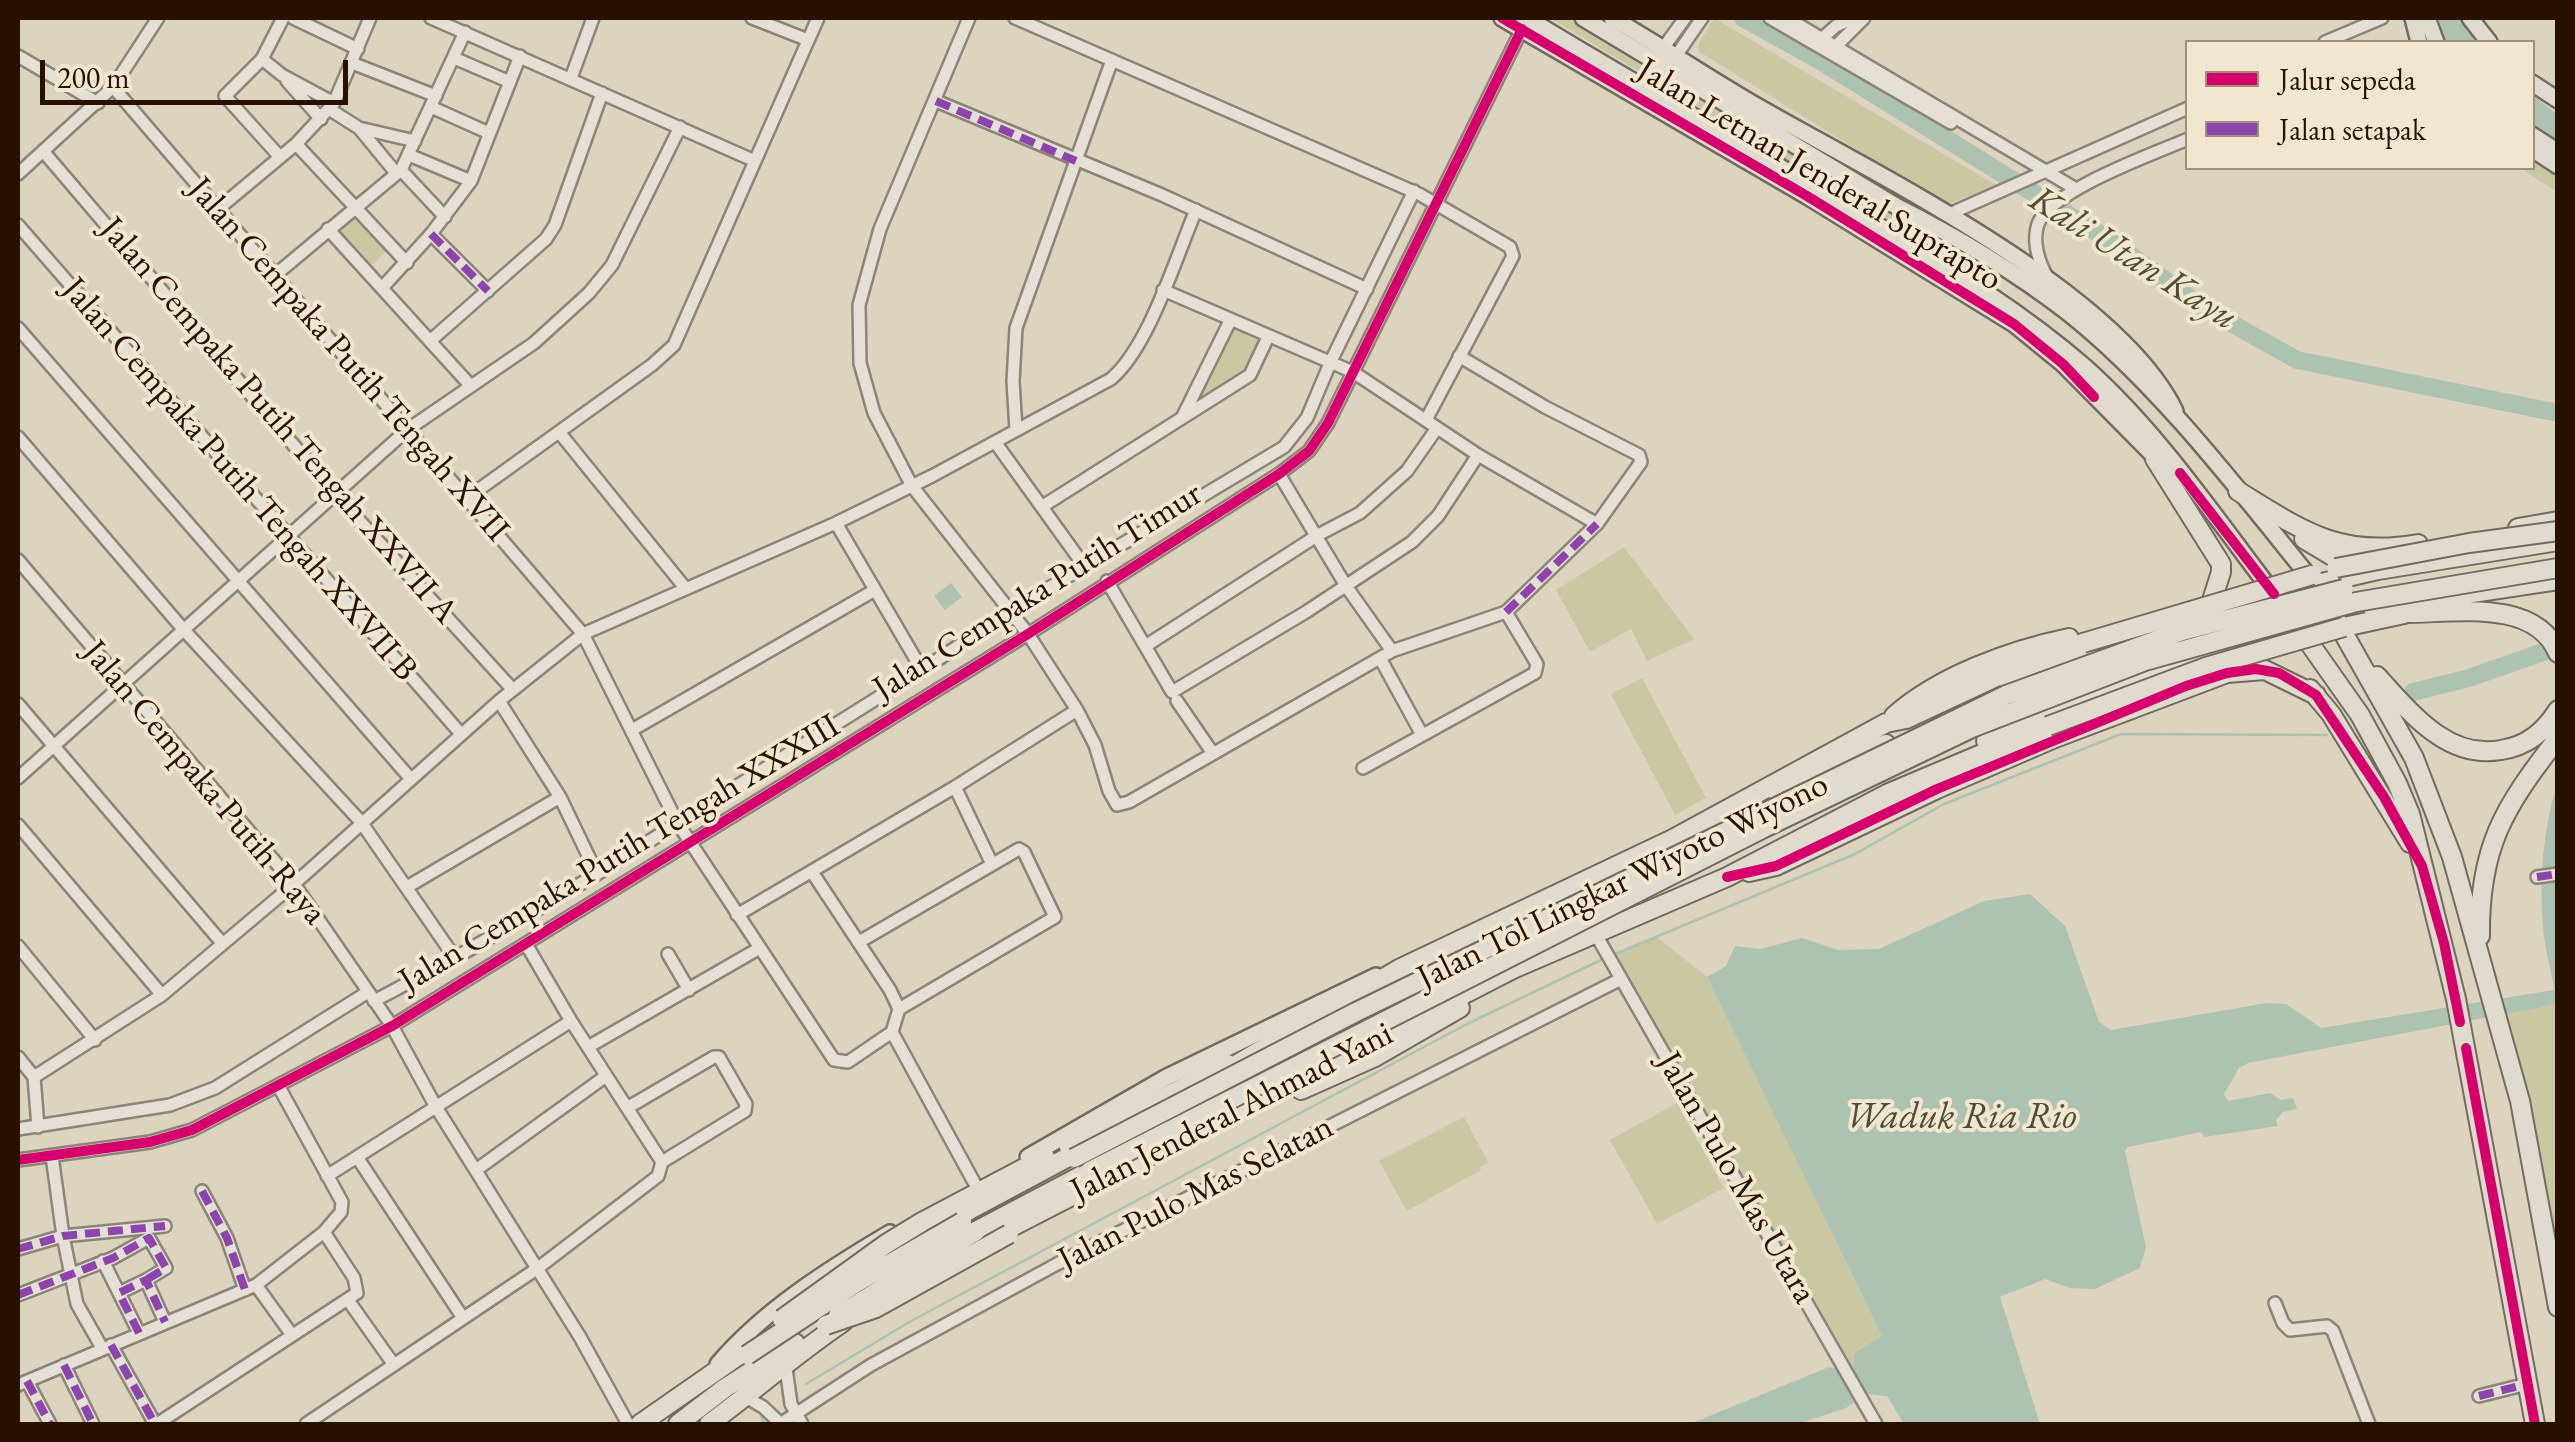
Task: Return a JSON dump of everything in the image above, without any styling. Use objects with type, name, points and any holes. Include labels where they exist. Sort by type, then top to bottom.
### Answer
[{"type":"highway","points":[[2155,459],[2221,564],[2222,572],[2208,613]]},
{"type":"highway","points":[[2238,491],[2327,540],[2373,550],[2558,521]]},
{"type":"highway","points":[[2273,512],[2323,552],[2378,570]]},
{"type":"highway","points":[[2314,579],[2469,543],[2558,531]]},
{"type":"highway","points":[[2314,579],[2558,542]]},
{"type":"highway","name":"Jalan Tol Lingkar Wiyoto Wiyono","points":[[747,1355],[880,1268],[1144,1121],[1356,1012],[2006,696],[2182,631],[2266,608],[2385,580],[2558,554]]},
{"type":"highway","name":"Jalan Tol Lingkar Wiyoto Wiyono","points":[[826,1326],[868,1295],[1041,1197],[1764,828],[1974,727],[2146,661],[2356,602],[2558,568]]},
{"type":"highway","points":[[2296,625],[2314,579]]},
{"type":"highway","points":[[2314,579],[2388,702],[2452,857],[2523,1113],[2558,1307]]},
{"type":"highway","name":"Jalan Jenderal Ahmad Yani","points":[[1756,795],[1770,798],[2041,672],[2161,626],[2314,579]]},
{"type":"highway","name":"Jalan Jenderal Ahmad Yani","points":[[640,1424],[851,1278],[1010,1187],[1199,1088],[1387,973],[1652,849],[1886,723],[1906,720],[2028,662],[2184,610],[2314,579]]},
{"type":"highway","points":[[2339,621],[2558,580]]},
{"type":"highway","points":[[2274,594],[2339,621],[2558,590]]},
{"type":"highway","points":[[2274,594],[2364,721],[2406,805],[2456,999],[2535,1424]]},
{"type":"highway","points":[[2406,613],[2482,612],[2526,620],[2551,638],[2558,654]]},
{"type":"highway","points":[[1886,723],[1903,708],[1977,667],[2027,646],[2145,618],[2161,626]]},
{"type":"highway","name":"Jalan Jenderal Ahmad Yani","points":[[709,1424],[786,1361],[922,1274],[1495,978],[1597,937],[1727,877],[2042,711],[2296,625],[2339,621]]},
{"type":"highway","name":"Jalan Jenderal Ahmad Yani","points":[[1889,792],[2048,726],[2339,621]]},
{"type":"highway","points":[[2103,630],[2138,635]]},
{"type":"highway","points":[[2222,648],[2272,658],[2289,668],[2316,695],[2357,754],[2422,866]]},
{"type":"highway","points":[[1727,877],[1776,866],[2055,738],[2228,673],[2265,670],[2316,695]]},
{"type":"highway","points":[[2388,702],[2445,742],[2476,752],[2516,748],[2532,739],[2558,710]]},
{"type":"highway","points":[[2485,971],[2480,934],[2481,888],[2493,834],[2558,738]]},
{"type":"highway","points":[[678,1424],[776,1354],[826,1326],[876,1308],[1009,1234],[1247,1114],[1385,1051],[1528,965]]},
{"type":"highway","points":[[656,1424],[747,1355],[766,1332],[886,1244],[991,1183],[1212,1074],[1387,973]]},
{"type":"highway","points":[[906,1246],[922,1274]]},
{"type":"highway","points":[[851,1278],[870,1304]]},
{"type":"main road","name":"Jalan Letnan Jenderal Suprapto","points":[[1502,18],[1525,23],[1664,98],[1896,236],[2030,323],[2088,370],[2180,473],[2274,594]]},
{"type":"main road","name":"Jalan Letnan Jenderal Suprapto","points":[[1584,18],[2028,284],[2097,338],[2184,428],[2314,579]]},
{"type":"main road","name":"Jalan Letnan Jenderal Suprapto","points":[[1612,18],[1947,215],[2049,281],[2142,362],[2166,391],[2184,428]]},
{"type":"main road","points":[[2470,18],[2487,40]]},
{"type":"main road","name":"Jalan Letnan Jenderal Suprapto","points":[[1525,23],[1675,120],[2014,324],[2063,364],[2155,459],[2180,473]]},
{"type":"main road","points":[[2535,85],[2558,100]]},
{"type":"main road","points":[[1664,98],[1675,120]]},
{"type":"main road","points":[[2535,136],[2558,152]]},
{"type":"main road","points":[[2535,152],[2558,166]]},
{"type":"main road","name":"Jalan Jenderal Ahmad Yani","points":[[705,1379],[737,1343],[848,1258],[1167,1077],[1387,973]]},
{"type":"street","points":[[18,174],[113,87],[158,18]]},
{"type":"street","points":[[280,157],[225,96],[262,58],[282,18]]},
{"type":"street","points":[[292,18],[358,49]]},
{"type":"street","points":[[218,209],[296,144],[328,110],[370,18]]},
{"type":"street","points":[[431,18],[756,161]]},
{"type":"street","points":[[570,78],[592,18]]},
{"type":"street","points":[[752,18],[808,40]]},
{"type":"street","points":[[467,498],[674,345],[818,18]]},
{"type":"street","points":[[969,18],[889,204],[859,305],[860,363],[874,413],[912,486],[1013,614],[1077,710],[1095,745],[1114,802],[1120,805],[1386,654],[1506,612],[1597,524],[1641,462],[1638,455],[1545,407],[1459,356]]},
{"type":"street","points":[[1015,18],[1426,197],[1505,243],[1514,254],[1426,420]]},
{"type":"street","points":[[1670,52],[1685,18]]},
{"type":"street","points":[[1670,52],[1702,18]]},
{"type":"street","points":[[1770,18],[1818,41]]},
{"type":"street","points":[[1787,18],[1832,50],[1978,130],[2071,191]]},
{"type":"street","points":[[1823,18],[1836,26]]},
{"type":"street","points":[[1818,41],[1852,18]]},
{"type":"street","points":[[1832,50],[1864,18]]},
{"type":"street","points":[[2334,40],[2382,18]]},
{"type":"street","name":"Jalan Cempaka Putih Timur","points":[[18,1160],[150,1142],[192,1130],[279,1087],[526,944],[683,832],[1026,632],[1279,474],[1309,451],[1328,424],[1342,366],[1426,197],[1525,23]]},
{"type":"street","points":[[274,276],[398,172],[465,32]]},
{"type":"street","points":[[18,56],[98,103]]},
{"type":"street","points":[[382,288],[407,263],[471,181],[520,56]]},
{"type":"street","points":[[262,58],[328,110],[360,128],[415,140]]},
{"type":"street","points":[[454,58],[510,82]]},
{"type":"street","points":[[1016,430],[1016,328],[1112,60]]},
{"type":"street","points":[[352,64],[489,133]]},
{"type":"street","points":[[282,74],[328,110]]},
{"type":"street","name":"Jalan Cempaka Putih Tengah XVII","points":[[113,87],[584,634],[683,832],[834,1060],[848,1062],[892,1032]]},
{"type":"street","points":[[430,341],[546,239],[555,225],[602,93]]},
{"type":"street","points":[[936,101],[1196,210],[1367,289]]},
{"type":"street","points":[[1947,215],[2185,109]]},
{"type":"street","points":[[18,778],[407,430],[469,384],[534,344],[589,293],[612,265],[680,127]]},
{"type":"street","points":[[360,128],[445,217]]},
{"type":"street","points":[[2049,281],[2036,244],[2038,224],[2048,208],[2071,191],[2185,140]]},
{"type":"street","points":[[296,144],[407,263]]},
{"type":"street","name":"Jalan Cempaka Putih Tengah XXVII A","points":[[43,152],[337,496],[514,690]]},
{"type":"street","points":[[409,155],[471,181]]},
{"type":"street","name":"Jalan Cempaka Putih Tengah XXXIII","points":[[18,1129],[170,1105],[215,1088],[373,999],[456,958],[597,874],[683,832],[922,670],[1284,447],[1342,366],[1367,289],[1426,197]]},
{"type":"street","points":[[34,1077],[162,995],[294,884],[499,701],[584,634],[836,523],[1111,379],[1137,348],[1196,210]]},
{"type":"street","name":"Jalan Cempaka Putih Tengah XXVII B","points":[[18,225],[461,734]]},
{"type":"street","points":[[328,229],[469,384]]},
{"type":"street","points":[[431,234],[488,291]]},
{"type":"street","points":[[1163,290],[1342,366],[1478,455],[1597,524]]},
{"type":"street","points":[[1182,417],[1230,321]]},
{"type":"street","points":[[18,328],[410,778]]},
{"type":"street","points":[[1043,506],[1250,374],[1268,336]]},
{"type":"street","points":[[1146,645],[1318,535],[1360,513],[1407,471],[1437,428]]},
{"type":"street","points":[[560,432],[686,589]]},
{"type":"street","points":[[18,437],[183,629],[360,822],[456,958]]},
{"type":"street","points":[[995,442],[1085,567]]},
{"type":"street","points":[[1175,697],[1423,532],[1447,504],[1478,455]]},
{"type":"street","points":[[1279,474],[1386,654],[1422,734]]},
{"type":"street","points":[[836,523],[922,670]]},
{"type":"street","name":"Jalan Cempaka Putih Raya","points":[[18,560],[294,884],[391,1024],[436,1107],[580,1337],[628,1424]]},
{"type":"street","points":[[1107,581],[1212,752]]},
{"type":"street","points":[[632,730],[874,590]]},
{"type":"street","points":[[1363,768],[1535,673],[1538,664],[1506,612]]},
{"type":"street","points":[[499,701],[560,797],[597,874]]},
{"type":"street","points":[[18,704],[222,943]]},
{"type":"street","points":[[737,915],[1077,710]]},
{"type":"street","points":[[955,787],[992,864]]},
{"type":"street","points":[[407,887],[560,797]]},
{"type":"street","points":[[18,825],[162,995]]},
{"type":"street","points":[[858,942],[992,864],[1019,850],[1024,852],[1055,919],[899,1009],[892,1032],[975,1184]]},
{"type":"street","points":[[812,872],[899,1009]]},
{"type":"street","points":[[2539,876],[2558,874]]},
{"type":"street","name":"Jalan Pulo Mas Utara","points":[[1597,937],[1874,1421]]},
{"type":"street","points":[[526,944],[662,1162]]},
{"type":"street","points":[[18,946],[96,1040]]},
{"type":"street","points":[[588,1047],[758,949]]},
{"type":"street","points":[[668,954],[688,990]]},
{"type":"street","name":"Jalan Pulo Mas Selatan","points":[[779,1423],[871,1365],[1057,1264],[1620,978]]},
{"type":"street","points":[[326,1176],[571,1021]]},
{"type":"street","points":[[306,1424],[538,1268],[654,1181],[662,1162],[745,1111],[746,1104],[717,1056],[628,1108]]},
{"type":"street","points":[[18,1057],[34,1077],[38,1127]]},
{"type":"street","points":[[476,1170],[606,1076]]},
{"type":"street","points":[[50,1424],[22,1383],[251,1287],[324,1232],[343,1207],[279,1087]]},
{"type":"street","points":[[52,1156],[77,1304],[156,1424],[357,1293],[357,1284],[324,1232]]},
{"type":"street","points":[[356,1157],[462,1318]]},
{"type":"street","points":[[202,1191],[251,1287],[292,1336]]},
{"type":"street","points":[[18,1295],[103,1262],[165,1226]]},
{"type":"street","points":[[18,1249],[63,1236],[147,1233]]},
{"type":"street","points":[[119,1293],[166,1268],[147,1233]]},
{"type":"street","points":[[103,1262],[139,1333]]},
{"type":"street","points":[[146,1280],[165,1322]]},
{"type":"street","points":[[348,1300],[394,1365]]},
{"type":"street","points":[[2276,1303],[2283,1324],[2290,1330],[2327,1326],[2333,1330],[2369,1424]]},
{"type":"street","points":[[786,1361],[796,1414]]},
{"type":"street","points":[[64,1365],[93,1424]]},
{"type":"street","points":[[2479,1396],[2527,1384]]},
{"type":"street","points":[[746,1396],[779,1423]]},
{"type":"shaded area","points":[[1550,18],[1566,18],[1609,42],[1920,229],[1916,238]]},
{"type":"shaded area","points":[[1714,18],[1996,185],[1946,205],[1698,51]]},
{"type":"shaded area","points":[[2535,138],[2557,167],[2557,192],[2523,170],[2535,170]]},
{"type":"shaded area","points":[[356,213],[389,249],[372,265],[339,230]]},
{"type":"shaded area","points":[[1233,327],[1260,340],[1248,368],[1195,402]]},
{"type":"shaded area","points":[[1624,547],[1694,639],[1647,661],[1631,629],[1590,652],[1556,590]]},
{"type":"shaded area","points":[[1642,678],[1706,798],[1675,815],[1611,694]]},
{"type":"shaded area","points":[[1657,937],[1707,977],[1882,1336],[1855,1362],[1853,1373],[1609,957]]},
{"type":"shaded area","points":[[2557,1003],[2557,1303],[2496,1013]]},
{"type":"shaded area","points":[[1677,1103],[1724,1188],[1657,1224],[1610,1140]]},
{"type":"shaded area","points":[[1464,1117],[1488,1162],[1481,1170],[1407,1211],[1379,1161]]},
{"type":"water","points":[[2438,18],[2461,18],[2478,40],[2446,40]]},
{"type":"water","points":[[2535,97],[2557,114],[2557,141],[2535,125]]},
{"type":"water","points":[[951,583],[962,597],[945,610],[934,596]]},
{"type":"water","name":"Waduk Ria Rio","points":[[2557,784],[2557,1004],[2248,1063],[2239,1068],[2224,1094],[2228,1101],[2270,1093],[2281,1100],[2293,1098],[2297,1109],[2283,1112],[2276,1120],[2278,1126],[2204,1137],[2201,1132],[2128,1147],[2125,1151],[2146,1247],[2140,1268],[2095,1289],[2070,1288],[2045,1279],[2000,1297],[2040,1424],[1904,1424],[1887,1396],[1867,1394],[1846,1408],[1798,1424],[1690,1424],[1829,1367],[1853,1373],[1855,1353],[1882,1336],[1707,977],[1726,966],[1735,946],[1760,949],[1802,938],[1838,950],[1879,949],[1984,901],[2030,894],[2065,926],[2099,1022],[2111,1030],[2267,1003],[2286,1004],[2321,1028],[2554,990],[2544,935],[2542,891],[2545,837]]},
{"type":"waterway","name":"Kali Utan Kayu","points":[[1743,18],[1819,60],[2114,243],[2202,307],[2297,360],[2558,413]]},
{"type":"waterway","points":[[2413,692],[2469,678],[2546,651]]},
{"type":"waterway","points":[[1615,954],[1855,854],[1944,804],[2121,734],[2327,735]]},
{"type":"waterway","points":[[806,1384],[911,1321],[1467,1024],[1603,959]]},
{"type":"waterway","points":[[761,1417],[765,1424]]},
{"type":"marked path","points":[[936,101],[1076,161]]},
{"type":"marked path","points":[[431,234],[488,291]]},
{"type":"marked path","points":[[1506,612],[1597,524]]},
{"type":"marked path","points":[[2537,877],[2558,874]]},
{"type":"marked path","points":[[202,1191],[227,1238],[245,1290]]},
{"type":"marked path","points":[[18,1249],[63,1236],[165,1226]]},
{"type":"marked path","points":[[18,1295],[113,1258],[149,1238],[166,1268],[146,1280]]},
{"type":"marked path","points":[[139,1333],[119,1293],[146,1280],[165,1322]]},
{"type":"marked path","points":[[111,1345],[155,1424]]},
{"type":"marked path","points":[[64,1365],[93,1424]]},
{"type":"marked path","points":[[27,1381],[50,1424]]},
{"type":"marked path","points":[[2479,1396],[2527,1384]]},
{"type":"cycle path","points":[[1502,18],[1807,196],[2014,324],[2063,364],[2094,397]]},
{"type":"cycle path","points":[[18,1160],[150,1142],[192,1130],[392,1026],[1028,634],[1279,474],[1309,451],[1328,423],[1522,29]]},
{"type":"cycle path","points":[[2180,473],[2274,594]]},
{"type":"cycle path","points":[[1727,877],[1776,866],[1937,789],[2186,686],[2227,673],[2256,669],[2279,673],[2316,695],[2384,797],[2422,866],[2444,943],[2460,1022]]},
{"type":"cycle path","points":[[2466,1048],[2535,1424]]}]
